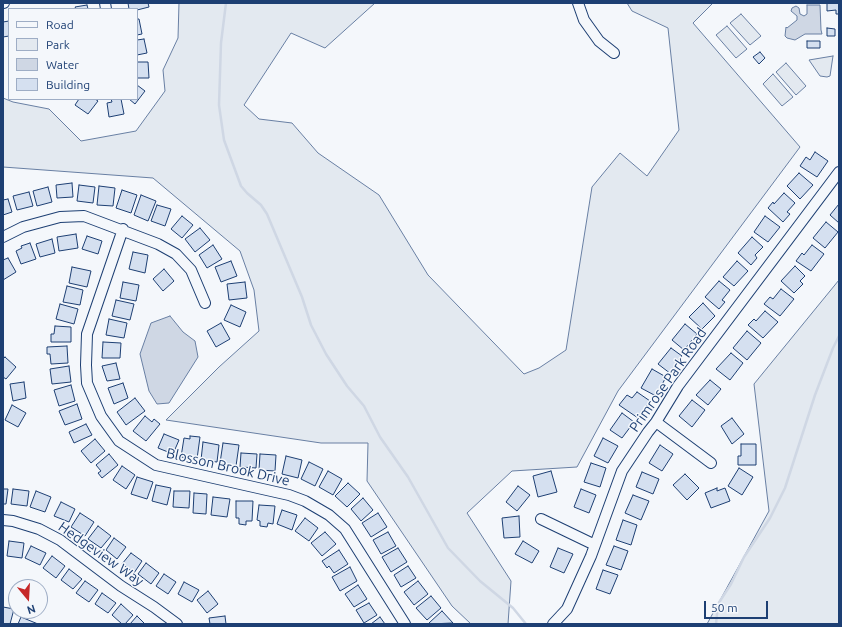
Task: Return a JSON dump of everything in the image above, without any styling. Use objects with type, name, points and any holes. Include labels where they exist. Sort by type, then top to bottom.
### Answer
[{"type":"street","points":[[578,3],[584,20],[599,41],[614,53]]},
{"type":"street","name":"Primrose Park Road","points":[[553,624],[567,609],[591,556],[622,471],[683,380],[839,172]]},
{"type":"street","points":[[3,236],[23,227],[60,217],[84,216],[123,229],[158,244],[176,254],[190,270],[204,303]]},
{"type":"street","name":"Blosson Brook Drive","points":[[123,229],[87,334],[86,365],[88,383],[101,416],[119,441],[156,465],[289,495],[305,501],[329,515],[345,529],[406,624]]},
{"type":"street","points":[[656,422],[711,463]]},
{"type":"street","points":[[541,518],[595,545]]},
{"type":"street","name":"Hedgeview Way","points":[[3,520],[13,521],[39,529],[60,540],[121,586],[177,624]]},
{"type":"green space","points":[[179,3],[375,3],[325,48],[291,33],[244,105],[259,119],[292,123],[318,153],[379,195],[428,275],[524,374],[539,368],[566,350],[592,187],[620,153],[647,176],[679,130],[668,28],[632,11],[627,3],[713,3],[693,23],[800,147],[618,391],[577,467],[512,471],[467,513],[511,581],[508,624],[471,624],[452,606],[367,481],[368,443],[321,443],[166,420],[219,367],[259,331],[254,290],[240,251],[153,178],[3,167],[3,98],[13,102],[49,109],[81,141],[136,131],[165,91],[163,70],[178,38]]},
{"type":"green space","points":[[741,14],[761,36],[750,45],[730,23]]},
{"type":"green space","points":[[727,26],[747,49],[736,58],[716,35]]},
{"type":"green space","points":[[833,56],[830,76],[827,77],[820,76],[809,60]]},
{"type":"green space","points":[[786,63],[806,86],[796,95],[776,72]]},
{"type":"green space","points":[[773,74],[793,97],[782,106],[763,84]]},
{"type":"green space","points":[[839,280],[839,624],[707,624],[769,511],[754,384]]},
{"type":"water","points":[[807,5],[820,5],[822,34],[805,34],[795,40],[787,38],[785,36],[786,27],[787,28],[797,20],[797,16],[791,11],[792,8],[796,6],[799,8],[800,14],[804,16],[807,14]]},
{"type":"water","points":[[170,316],[183,332],[195,341],[198,357],[169,403],[157,404],[149,391],[140,354],[151,323]]},
{"type":"building","points":[[128,3],[148,3],[149,7],[138,10],[138,8],[129,8]]},
{"type":"building","points":[[827,3],[839,3],[839,14],[836,14],[836,10],[827,11]]},
{"type":"building","points":[[87,5],[88,8],[76,8]]},
{"type":"building","points":[[138,19],[139,19],[142,34],[138,35]]},
{"type":"building","points":[[8,21],[8,36],[3,37],[3,22]]},
{"type":"building","points":[[827,28],[835,29],[835,36],[827,36]]},
{"type":"building","points":[[144,39],[147,53],[138,55],[138,40]]},
{"type":"building","points":[[807,41],[820,41],[820,48],[807,48]]},
{"type":"building","points":[[760,52],[765,58],[759,64],[753,57]]},
{"type":"building","points":[[138,62],[148,62],[149,78],[138,78]]},
{"type":"building","points":[[138,86],[145,91],[135,104],[130,100],[138,100]]},
{"type":"building","points":[[78,100],[98,101],[88,114],[75,105]]},
{"type":"building","points":[[111,100],[121,100],[124,114],[109,117],[107,103],[112,102]]},
{"type":"building","points":[[815,152],[828,161],[817,177],[800,166],[806,157],[810,160]]},
{"type":"building","points":[[799,173],[813,185],[800,199],[787,186]]},
{"type":"building","points":[[72,183],[73,197],[57,198],[56,185]]},
{"type":"building","points":[[79,185],[95,187],[93,203],[77,201]]},
{"type":"building","points":[[99,186],[115,188],[113,206],[97,205]]},
{"type":"building","points":[[48,187],[52,202],[37,206],[33,191]]},
{"type":"building","points":[[122,190],[137,195],[131,213],[116,208]]},
{"type":"building","points":[[29,192],[33,206],[17,210],[13,196]]},
{"type":"building","points":[[784,193],[795,203],[787,212],[790,214],[783,222],[768,208]]},
{"type":"building","points":[[141,195],[156,201],[148,221],[134,215]]},
{"type":"building","points":[[8,199],[12,212],[3,215],[3,200]]},
{"type":"building","points":[[839,204],[839,223],[830,215]]},
{"type":"building","points":[[157,205],[171,209],[165,226],[151,221]]},
{"type":"building","points":[[182,216],[193,225],[182,238],[171,229]]},
{"type":"building","points":[[765,216],[780,227],[768,242],[754,232]]},
{"type":"building","points":[[826,222],[838,232],[825,248],[813,238]]},
{"type":"building","points":[[200,228],[210,240],[195,252],[185,239]]},
{"type":"building","points":[[76,234],[78,248],[59,251],[57,237]]},
{"type":"building","points":[[87,236],[102,241],[98,254],[82,249]]},
{"type":"building","points":[[752,237],[763,247],[755,255],[757,258],[751,265],[738,253]]},
{"type":"building","points":[[52,239],[55,253],[40,257],[36,244]]},
{"type":"building","points":[[30,243],[36,259],[21,264],[16,251],[22,248],[21,246]]},
{"type":"building","points":[[213,245],[222,259],[207,268],[199,255]]},
{"type":"building","points":[[812,245],[824,254],[811,271],[796,261],[802,253],[804,255]]},
{"type":"building","points":[[133,252],[148,255],[145,273],[129,269]]},
{"type":"building","points":[[8,258],[16,272],[3,280],[3,260]]},
{"type":"building","points":[[231,261],[237,276],[221,282],[215,267]]},
{"type":"building","points":[[737,261],[748,271],[734,286],[723,277]]},
{"type":"building","points":[[795,266],[805,276],[800,281],[803,284],[794,293],[781,281]]},
{"type":"building","points":[[72,267],[91,271],[87,287],[69,283]]},
{"type":"building","points":[[164,269],[174,281],[163,291],[153,279]]},
{"type":"building","points":[[719,281],[730,290],[722,300],[725,302],[719,309],[705,297]]},
{"type":"building","points":[[123,282],[139,285],[136,301],[120,298]]},
{"type":"building","points":[[245,282],[247,298],[229,300],[227,284]]},
{"type":"building","points":[[67,286],[83,290],[80,305],[63,302]]},
{"type":"building","points":[[781,289],[794,299],[780,316],[764,304],[770,297],[773,299]]},
{"type":"building","points":[[116,300],[134,304],[130,320],[112,316]]},
{"type":"building","points":[[703,303],[715,316],[702,329],[689,317]]},
{"type":"building","points":[[60,304],[78,309],[74,324],[56,319]]},
{"type":"building","points":[[231,305],[246,312],[240,327],[224,320]]},
{"type":"building","points":[[765,311],[778,322],[763,338],[748,325],[754,319],[756,321]]},
{"type":"building","points":[[109,319],[127,323],[124,338],[106,335]]},
{"type":"building","points":[[221,323],[230,339],[216,347],[207,331]]},
{"type":"building","points":[[685,324],[697,334],[684,350],[672,340]]},
{"type":"building","points":[[55,326],[71,327],[71,342],[51,342],[51,334],[54,334]]},
{"type":"building","points":[[747,331],[761,343],[747,360],[733,348]]},
{"type":"building","points":[[103,342],[121,343],[120,358],[102,358]]},
{"type":"building","points":[[67,346],[68,363],[51,364],[50,354],[47,354],[47,347]]},
{"type":"building","points":[[671,348],[682,356],[675,364],[677,366],[671,374],[658,364]]},
{"type":"building","points":[[731,353],[743,363],[730,380],[716,369]]},
{"type":"building","points":[[5,357],[16,367],[6,379],[3,377],[3,359]]},
{"type":"building","points":[[116,363],[120,379],[107,381],[102,366]]},
{"type":"building","points":[[69,366],[71,382],[52,384],[50,369]]},
{"type":"building","points":[[652,369],[666,377],[656,396],[641,388]]},
{"type":"building","points":[[710,380],[721,389],[708,405],[696,395]]},
{"type":"building","points":[[24,382],[26,398],[13,401],[10,384]]},
{"type":"building","points":[[123,383],[128,398],[114,404],[108,388]]},
{"type":"building","points":[[71,385],[75,401],[59,406],[54,390]]},
{"type":"building","points":[[637,392],[650,401],[638,418],[619,405],[627,395],[632,398]]},
{"type":"building","points":[[135,398],[145,411],[126,425],[117,412]]},
{"type":"building","points":[[692,400],[705,410],[692,427],[679,416]]},
{"type":"building","points":[[77,404],[82,419],[65,425],[59,411]]},
{"type":"building","points":[[12,405],[26,413],[18,427],[5,420]]},
{"type":"building","points":[[622,413],[634,422],[622,438],[610,430]]},
{"type":"building","points":[[145,416],[152,422],[154,419],[160,424],[146,441],[133,431]]},
{"type":"building","points":[[732,418],[744,434],[732,444],[721,426]]},
{"type":"building","points":[[86,424],[92,435],[74,443],[69,432]]},
{"type":"building","points":[[164,434],[179,440],[173,454],[158,448]]},
{"type":"building","points":[[190,436],[200,437],[197,459],[181,457],[184,438],[190,439]]},
{"type":"building","points":[[603,438],[618,446],[608,463],[594,456]]},
{"type":"building","points":[[95,439],[105,451],[91,463],[81,451]]},
{"type":"building","points":[[203,442],[219,445],[217,462],[201,460]]},
{"type":"building","points":[[223,443],[239,445],[236,466],[220,463]]},
{"type":"building","points":[[741,444],[756,444],[756,465],[738,465],[738,456],[741,456]]},
{"type":"building","points":[[660,445],[673,454],[662,471],[649,463]]},
{"type":"building","points":[[241,453],[257,454],[256,468],[240,467]]},
{"type":"building","points":[[109,454],[118,465],[102,478],[98,473],[101,471],[96,465]]},
{"type":"building","points":[[260,454],[276,455],[275,471],[259,470]]},
{"type":"building","points":[[286,456],[302,460],[298,478],[282,474]]},
{"type":"building","points":[[309,462],[323,469],[315,486],[301,479]]},
{"type":"building","points":[[591,463],[606,468],[600,487],[584,482]]},
{"type":"building","points":[[122,466],[135,475],[126,489],[113,480]]},
{"type":"building","points":[[739,468],[753,477],[742,495],[728,486]]},
{"type":"building","points":[[328,471],[342,479],[333,495],[319,487]]},
{"type":"building","points":[[551,471],[557,492],[538,497],[533,476]]},
{"type":"building","points":[[642,472],[659,479],[653,494],[636,487]]},
{"type":"building","points":[[685,474],[699,488],[687,500],[673,485]]},
{"type":"building","points":[[137,477],[153,482],[147,499],[131,494]]},
{"type":"building","points":[[348,483],[360,494],[347,507],[335,496]]},
{"type":"building","points":[[156,485],[171,488],[167,505],[152,501]]},
{"type":"building","points":[[518,486],[530,495],[517,511],[506,502]]},
{"type":"building","points":[[717,488],[717,491],[725,488],[730,501],[711,508],[705,493]]},
{"type":"building","points":[[3,489],[8,489],[6,504],[3,504]]},
{"type":"building","points":[[13,489],[29,491],[27,506],[11,504]]},
{"type":"building","points":[[581,489],[596,495],[589,513],[574,507]]},
{"type":"building","points":[[36,491],[51,497],[45,512],[30,507]]},
{"type":"building","points":[[174,491],[190,491],[189,508],[173,507]]},
{"type":"building","points":[[194,493],[207,494],[206,514],[193,513]]},
{"type":"building","points":[[633,495],[649,501],[641,520],[625,513]]},
{"type":"building","points":[[213,497],[230,499],[227,517],[211,515]]},
{"type":"building","points":[[363,498],[373,510],[361,521],[351,509]]},
{"type":"building","points":[[236,501],[253,501],[252,521],[246,521],[246,525],[239,524],[239,518],[236,518]]},
{"type":"building","points":[[61,502],[75,509],[69,522],[54,516]]},
{"type":"building","points":[[259,505],[275,506],[273,524],[268,523],[267,527],[260,526],[260,521],[257,520]]},
{"type":"building","points":[[282,510],[297,515],[292,530],[277,524]]},
{"type":"building","points":[[80,513],[94,522],[85,536],[71,527]]},
{"type":"building","points":[[378,513],[387,527],[371,537],[362,523]]},
{"type":"building","points":[[519,516],[520,537],[504,538],[502,518]]},
{"type":"building","points":[[305,518],[318,528],[309,541],[295,531]]},
{"type":"building","points":[[623,520],[637,525],[631,545],[616,540]]},
{"type":"building","points":[[98,526],[111,536],[101,548],[88,539]]},
{"type":"building","points":[[325,532],[336,544],[322,556],[311,543]]},
{"type":"building","points":[[388,532],[396,546],[381,554],[373,540]]},
{"type":"building","points":[[114,538],[126,547],[117,559],[106,550]]},
{"type":"building","points":[[9,541],[24,543],[22,558],[7,556]]},
{"type":"building","points":[[523,541],[539,551],[532,563],[515,554]]},
{"type":"building","points":[[31,546],[46,553],[40,565],[25,558]]},
{"type":"building","points":[[614,546],[628,551],[621,570],[606,565]]},
{"type":"building","points":[[398,548],[407,562],[391,572],[382,557]]},
{"type":"building","points":[[558,548],[573,554],[564,573],[550,567]]},
{"type":"building","points":[[339,550],[348,564],[334,573],[329,566],[327,568],[322,561]]},
{"type":"building","points":[[131,553],[142,561],[134,573],[122,564]]},
{"type":"building","points":[[52,556],[65,566],[56,578],[43,568]]},
{"type":"building","points":[[146,563],[159,573],[151,584],[138,574]]},
{"type":"building","points":[[408,566],[416,578],[401,587],[394,575]]},
{"type":"building","points":[[350,567],[357,581],[340,591],[332,577]]},
{"type":"building","points":[[69,569],[82,579],[73,589],[61,580]]},
{"type":"building","points":[[603,570],[618,575],[610,594],[596,589]]},
{"type":"building","points":[[164,574],[176,582],[168,594],[156,586]]},
{"type":"building","points":[[85,581],[98,590],[89,602],[76,593]]},
{"type":"building","points":[[418,581],[428,594],[414,605],[404,592]]},
{"type":"building","points":[[184,582],[199,590],[192,602],[178,594]]},
{"type":"building","points":[[358,585],[367,599],[354,607],[345,594]]},
{"type":"building","points":[[208,591],[218,604],[207,613],[197,600]]},
{"type":"building","points":[[102,593],[116,603],[108,613],[95,604]]},
{"type":"building","points":[[431,596],[441,608],[427,620],[416,608]]},
{"type":"building","points":[[369,603],[377,615],[364,623],[356,610]]},
{"type":"building","points":[[121,604],[133,615],[125,624],[122,624],[112,615]]},
{"type":"building","points":[[3,607],[8,608],[8,619],[11,619],[10,624],[3,624]]},
{"type":"building","points":[[442,611],[453,623],[429,623]]},
{"type":"building","points":[[137,616],[145,624],[130,624]]},
{"type":"building","points":[[225,616],[226,624],[210,624],[209,618]]},
{"type":"building","points":[[380,617],[385,624],[371,624]]},
{"type":"building","points":[[20,619],[26,619],[38,624],[18,624]]},
{"type":"waterway","points":[[226,3],[221,43],[219,105],[224,140],[241,186],[261,205],[267,214],[302,297],[311,325],[326,354],[347,386],[364,406],[380,437],[408,477],[448,548],[480,581],[513,608],[526,624]]},
{"type":"waterway","points":[[716,624],[718,604],[731,584],[744,557],[770,518],[785,488],[815,395],[839,336]]}]
